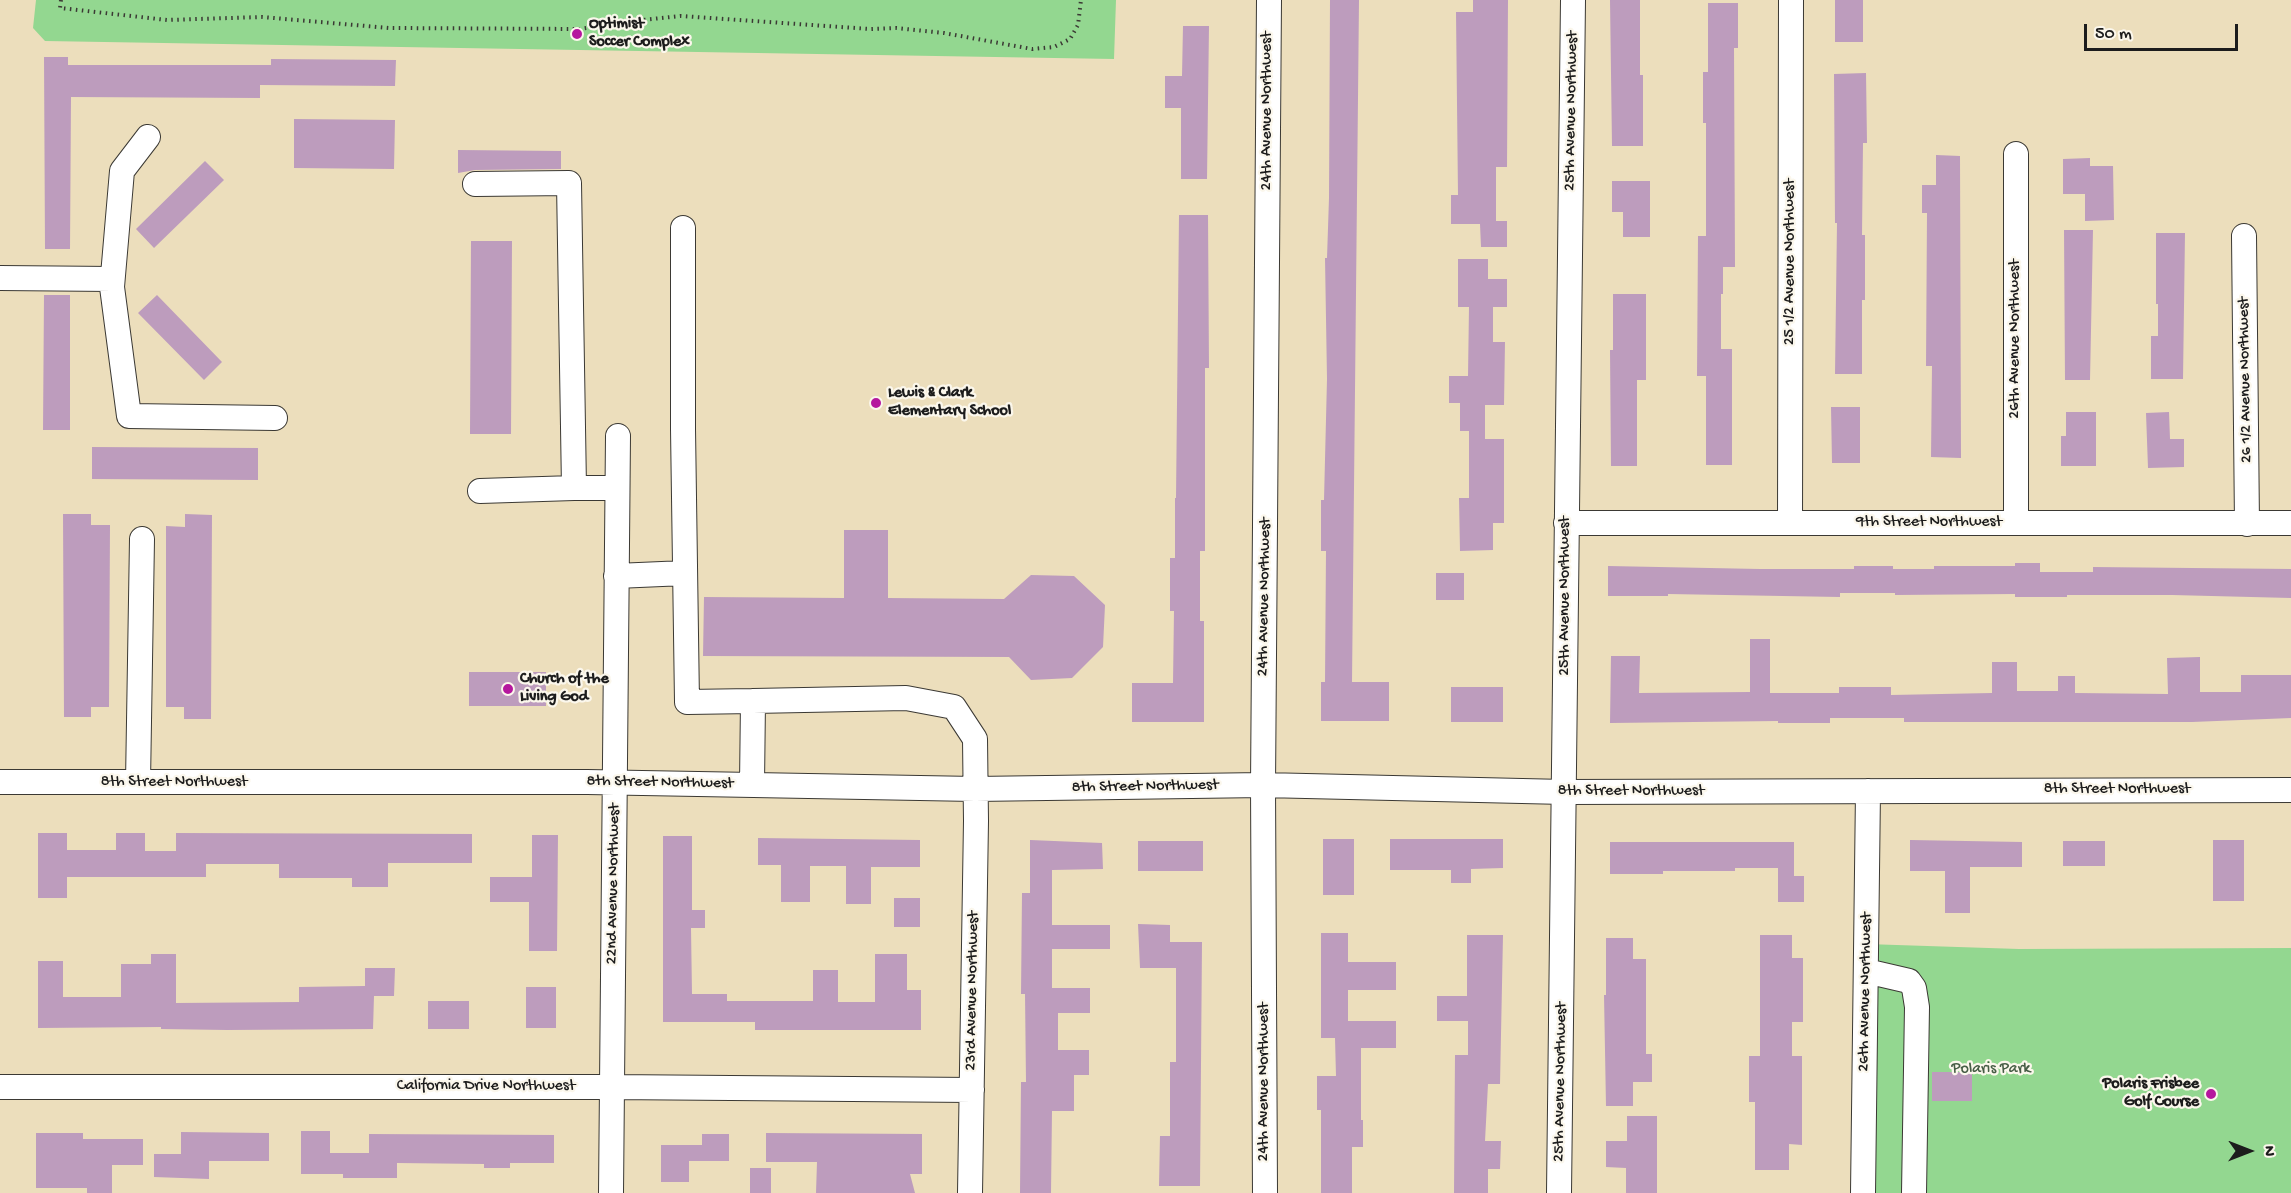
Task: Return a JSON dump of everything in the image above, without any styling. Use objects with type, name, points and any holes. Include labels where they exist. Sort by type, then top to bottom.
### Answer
[{"type":"street","name":"24th Avenue Northwest","points":[[1265,1193],[1263,785],[1269,0]]},
{"type":"street","name":"25th Avenue Northwest","points":[[1559,1193],[1573,0]]},
{"type":"street","name":"25 1/2 Avenue Northwest","points":[[1790,523],[1791,0]]},
{"type":"street","points":[[148,137],[122,171],[111,287],[129,416],[275,418]]},
{"type":"street","name":"26th Avenue Northwest","points":[[2016,154],[2016,523]]},
{"type":"street","points":[[475,184],[570,183],[574,488]]},
{"type":"street","points":[[616,576],[685,573],[683,228]]},
{"type":"street","name":"26 1/2 Avenue Northwest","points":[[2244,236],[2247,524]]},
{"type":"street","points":[[0,278],[112,279]]},
{"type":"street","name":"22nd Avenue Northwest","points":[[611,1193],[618,436]]},
{"type":"street","points":[[480,491],[617,488]]},
{"type":"street","name":"9th Street Northwest","points":[[1566,523],[2291,524]]},
{"type":"street","points":[[138,783],[142,539]]},
{"type":"street","name":"23rd Avenue Northwest","points":[[685,573],[687,702],[906,698],[954,706],[975,739],[970,1193]]},
{"type":"street","points":[[752,784],[753,701]]},
{"type":"street","name":"8th Street Northwest","points":[[0,782],[615,783],[975,789],[1263,785],[1565,792],[2291,790]]},
{"type":"street","name":"26th Avenue Northwest","points":[[1863,1193],[1868,791]]},
{"type":"street","points":[[1866,971],[1909,981],[1914,988],[1917,1007],[1914,1193]]},
{"type":"street","name":"California Drive Northwest","points":[[0,1087],[611,1087],[972,1090]]},
{"type":"path","points":[[61,0],[60,8],[167,20],[262,17],[389,28],[580,29],[681,16],[870,29],[896,28],[944,33],[1032,49],[1054,47],[1070,39],[1078,25],[1081,0]]},
{"type":"green space","name":"Optimist Soccer Complex","points":[[36,0],[1116,0],[1114,59],[45,41],[33,28]]},
{"type":"green space","name":"Polaris Park","points":[[1866,944],[2019,949],[2291,948],[2291,1193],[1869,1193]]},
{"type":"building","points":[[1330,0],[1359,0],[1352,682],[1389,682],[1389,721],[1321,721],[1321,682],[1325,682],[1326,551],[1321,551],[1321,500],[1324,500],[1327,379],[1325,258],[1327,258],[1329,198]]},
{"type":"building","points":[[1473,0],[1508,0],[1507,167],[1496,167],[1496,221],[1507,221],[1507,247],[1481,247],[1480,224],[1451,224],[1451,195],[1458,195],[1456,12],[1473,12]]},
{"type":"building","points":[[1610,0],[1640,0],[1643,146],[1612,146]]},
{"type":"building","points":[[1835,0],[1863,0],[1863,42],[1835,42]]},
{"type":"building","points":[[1708,3],[1738,3],[1738,48],[1734,48],[1735,267],[1723,267],[1723,294],[1721,294],[1721,349],[1732,349],[1732,465],[1706,465],[1706,376],[1697,376],[1698,236],[1706,236],[1706,123],[1703,123],[1703,72],[1708,72]]},
{"type":"building","points":[[1183,26],[1209,26],[1207,179],[1181,179],[1181,108],[1165,108],[1165,76],[1182,76]]},
{"type":"building","points":[[44,57],[68,57],[68,65],[271,65],[271,59],[396,60],[395,86],[260,85],[260,98],[71,97],[70,249],[45,249]]},
{"type":"building","points":[[1866,73],[1867,143],[1863,143],[1862,235],[1865,235],[1865,300],[1862,300],[1862,374],[1835,374],[1837,223],[1835,223],[1834,74]]},
{"type":"building","points":[[294,119],[395,120],[394,169],[294,168]]},
{"type":"building","points":[[458,150],[561,151],[561,169],[475,170],[458,173]]},
{"type":"building","points":[[1936,155],[1960,156],[1961,458],[1931,457],[1932,366],[1926,366],[1927,213],[1922,213],[1922,185],[1936,185]]},
{"type":"building","points":[[2090,158],[2090,166],[2113,166],[2114,220],[2085,221],[2085,194],[2063,194],[2063,159]]},
{"type":"building","points":[[205,161],[224,180],[154,248],[136,229]]},
{"type":"building","points":[[1612,181],[1650,181],[1650,237],[1623,237],[1623,212],[1612,212]]},
{"type":"building","points":[[1179,215],[1208,215],[1209,368],[1205,368],[1205,551],[1200,551],[1200,621],[1204,621],[1204,722],[1132,722],[1132,683],[1173,683],[1174,611],[1170,611],[1170,558],[1175,558]]},
{"type":"building","points":[[2064,230],[2093,230],[2090,380],[2065,380]]},
{"type":"building","points":[[2156,233],[2185,233],[2183,379],[2151,379],[2151,336],[2158,336]]},
{"type":"building","points":[[471,241],[512,241],[511,434],[470,434]]},
{"type":"building","points":[[1458,259],[1488,259],[1488,279],[1507,279],[1507,307],[1493,307],[1493,342],[1505,342],[1504,405],[1485,405],[1485,439],[1504,439],[1504,523],[1493,523],[1493,550],[1460,551],[1459,498],[1469,498],[1469,431],[1460,431],[1460,403],[1449,403],[1449,376],[1468,376],[1469,307],[1458,307]]},
{"type":"building","points":[[1613,294],[1646,294],[1646,380],[1637,380],[1637,466],[1611,466],[1610,350],[1613,350]]},
{"type":"building","points":[[44,295],[70,295],[70,430],[43,430]]},
{"type":"building","points":[[157,295],[222,362],[204,380],[138,313]]},
{"type":"building","points":[[1831,407],[1860,407],[1860,463],[1832,463]]},
{"type":"building","points":[[2066,412],[2096,412],[2096,466],[2061,466],[2061,436],[2066,436]]},
{"type":"building","points":[[2169,412],[2170,439],[2184,439],[2184,467],[2148,468],[2146,413]]},
{"type":"building","points":[[92,447],[258,448],[258,480],[92,479]]},
{"type":"building","points":[[63,514],[91,514],[91,525],[110,525],[109,707],[91,707],[91,717],[64,717]]},
{"type":"building","points":[[185,514],[212,515],[211,719],[184,719],[184,707],[166,707],[166,526],[185,527]]},
{"type":"building","points":[[844,530],[888,530],[888,598],[1004,599],[1031,575],[1074,576],[1105,605],[1103,647],[1072,678],[1031,680],[1009,657],[703,656],[704,597],[844,598]]},
{"type":"building","points":[[2015,563],[2040,563],[2040,572],[2093,572],[2093,567],[2291,569],[2291,598],[2172,595],[2015,597],[2015,594],[1895,595],[1895,593],[1840,593],[1840,597],[1668,594],[1668,596],[1608,596],[1608,566],[1854,569],[1854,566],[1893,566],[1893,569],[1934,569],[1934,566],[2015,566]]},
{"type":"building","points":[[1436,573],[1464,573],[1464,600],[1436,600]]},
{"type":"building","points":[[1750,639],[1770,639],[1770,693],[1839,693],[1839,687],[1891,687],[1891,695],[1992,693],[1992,662],[2017,662],[2017,691],[2058,691],[2058,676],[2075,676],[2075,693],[2168,694],[2167,658],[2200,657],[2200,692],[2241,692],[2241,675],[2291,675],[2291,718],[2192,722],[1904,722],[1904,718],[1830,718],[1830,723],[1778,723],[1778,721],[1610,723],[1611,656],[1640,656],[1639,693],[1750,692]]},
{"type":"building","name":"Church of the Living God","points":[[469,672],[546,672],[546,706],[469,706]]},
{"type":"building","points":[[1451,687],[1503,687],[1503,722],[1451,722]]},
{"type":"building","points":[[38,833],[67,833],[67,850],[116,850],[116,833],[145,833],[145,851],[176,851],[176,833],[472,834],[472,863],[388,863],[388,887],[352,887],[352,878],[279,878],[279,864],[206,864],[206,877],[67,877],[67,898],[38,898]]},
{"type":"building","points":[[532,835],[558,835],[557,951],[529,951],[529,902],[490,902],[490,877],[532,877]]},
{"type":"building","points":[[663,836],[692,836],[692,910],[705,910],[705,928],[691,928],[692,994],[727,994],[727,1001],[813,1001],[813,970],[838,970],[838,1002],[875,1002],[875,954],[907,954],[907,990],[921,990],[921,1030],[755,1030],[755,1022],[663,1022]]},
{"type":"building","points":[[758,838],[920,840],[920,867],[871,867],[871,904],[846,904],[846,866],[810,866],[810,902],[781,902],[781,865],[758,865]]},
{"type":"building","points":[[1323,839],[1354,839],[1354,895],[1323,895]]},
{"type":"building","points":[[1390,839],[1503,839],[1503,868],[1471,869],[1471,883],[1451,883],[1451,870],[1390,870]]},
{"type":"building","points":[[1030,840],[1102,843],[1103,869],[1052,870],[1052,925],[1110,925],[1110,949],[1052,949],[1052,988],[1090,988],[1090,1013],[1058,1013],[1058,1050],[1089,1050],[1089,1075],[1074,1075],[1074,1111],[1052,1111],[1051,1193],[1020,1193],[1021,1082],[1026,1082],[1025,994],[1021,994],[1022,893],[1030,893]]},
{"type":"building","points":[[1910,840],[2022,842],[2022,867],[1970,867],[1970,913],[1945,913],[1945,871],[1910,871]]},
{"type":"building","points":[[2213,840],[2244,840],[2244,901],[2213,901]]},
{"type":"building","points":[[1138,841],[1203,841],[1203,871],[1138,871]]},
{"type":"building","points":[[2063,841],[2105,841],[2105,866],[2063,866]]},
{"type":"building","points":[[1610,842],[1794,842],[1794,876],[1804,876],[1804,902],[1778,902],[1778,868],[1735,868],[1735,871],[1663,871],[1663,874],[1610,874]]},
{"type":"building","points":[[894,898],[920,898],[920,927],[894,927]]},
{"type":"building","points":[[1138,924],[1170,925],[1170,942],[1202,942],[1200,1186],[1159,1186],[1160,1136],[1170,1136],[1170,1062],[1176,1062],[1176,968],[1140,968]]},
{"type":"building","points":[[1321,933],[1348,933],[1348,962],[1396,962],[1396,990],[1348,990],[1348,1021],[1396,1021],[1396,1048],[1361,1048],[1363,1147],[1352,1147],[1352,1193],[1321,1193],[1321,1110],[1317,1110],[1317,1076],[1336,1076],[1335,1038],[1321,1038]]},
{"type":"building","points":[[1467,935],[1503,935],[1500,1084],[1488,1084],[1485,1141],[1501,1141],[1500,1169],[1488,1169],[1488,1193],[1454,1193],[1455,1055],[1468,1055],[1468,1021],[1437,1021],[1437,996],[1467,996]]},
{"type":"building","points":[[1760,935],[1792,935],[1792,958],[1803,958],[1803,1022],[1792,1022],[1792,1056],[1802,1056],[1802,1145],[1789,1144],[1789,1170],[1755,1170],[1755,1102],[1749,1102],[1749,1056],[1760,1056]]},
{"type":"building","points":[[1606,938],[1633,938],[1633,959],[1646,959],[1646,1054],[1652,1054],[1652,1082],[1633,1082],[1633,1106],[1606,1106],[1604,995],[1606,995]]},
{"type":"building","points":[[151,954],[176,954],[176,1003],[299,1002],[299,987],[365,986],[365,968],[395,968],[394,996],[374,996],[373,1029],[38,1028],[38,961],[63,961],[63,997],[121,997],[121,964],[151,964]]},
{"type":"building","points":[[526,987],[556,987],[556,1028],[526,1028]]},
{"type":"building","points":[[428,1001],[469,1001],[469,1029],[428,1029]]},
{"type":"building","points":[[1932,1072],[1972,1072],[1972,1101],[1932,1101]]},
{"type":"building","points":[[1627,1116],[1657,1116],[1657,1193],[1626,1193],[1626,1168],[1606,1167],[1606,1141],[1627,1141]]},
{"type":"building","points":[[301,1131],[330,1131],[330,1153],[369,1153],[369,1134],[554,1135],[554,1163],[510,1163],[510,1168],[484,1168],[484,1164],[397,1163],[397,1178],[343,1178],[343,1174],[301,1174]]},
{"type":"building","points":[[181,1132],[269,1133],[269,1161],[209,1161],[209,1179],[154,1177],[154,1154],[181,1154]]},
{"type":"building","points":[[36,1133],[83,1133],[83,1139],[143,1139],[143,1165],[112,1165],[112,1193],[87,1193],[87,1188],[36,1188]]},
{"type":"building","points":[[766,1133],[922,1134],[922,1174],[910,1174],[915,1193],[816,1193],[817,1162],[766,1162]]},
{"type":"building","points":[[702,1134],[729,1134],[729,1161],[689,1161],[689,1182],[661,1182],[661,1145],[702,1145]]},
{"type":"building","points":[[750,1168],[771,1168],[771,1193],[750,1193]]},
{"type":"place","name":"Optimist Soccer Complex","points":[[577,34]]},
{"type":"place","name":"Lewis & Clark Elementary School","points":[[876,403]]},
{"type":"place","name":"Church of the Living God","points":[[508,689]]},
{"type":"place","name":"Polaris Frisbee Golf Course","points":[[2211,1094]]}]
